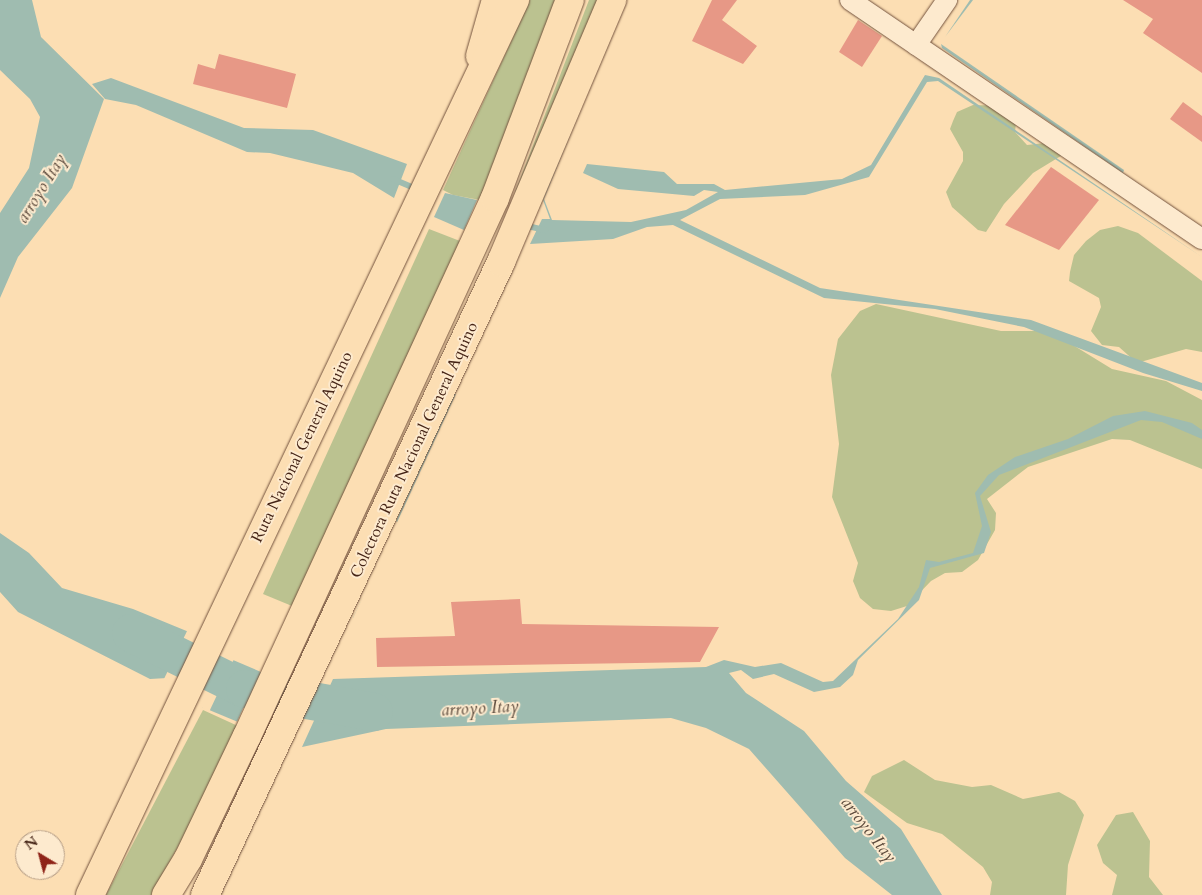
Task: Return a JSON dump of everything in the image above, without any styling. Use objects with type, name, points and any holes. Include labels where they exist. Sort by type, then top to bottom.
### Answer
[{"type":"main road","points":[[465,108],[496,0]]},
{"type":"main road","name":"Ruta Nacional General Aquino","points":[[90,895],[180,711],[239,580],[515,0]]},
{"type":"main road","points":[[166,895],[188,859],[247,736],[495,198],[570,0]]},
{"type":"main road","name":"Colectora Ruta Nacional General Aquino","points":[[205,895],[275,750],[501,262],[612,0]]},
{"type":"main road","points":[[76,895],[180,711]]},
{"type":"street","points":[[850,0],[1202,239]]},
{"type":"street","points":[[916,45],[947,0]]},
{"type":"green space","points":[[530,0],[559,0],[480,200],[453,195],[443,190]]},
{"type":"green space","points":[[589,0],[602,0],[516,194],[515,192]]},
{"type":"green space","points":[[973,105],[1004,106],[1017,113],[1015,132],[1027,145],[1045,143],[1069,151],[1033,173],[1004,204],[986,232],[978,230],[952,207],[946,192],[963,161],[963,152],[950,129],[957,112]]},
{"type":"green space","points":[[1118,226],[1138,233],[1202,281],[1202,352],[1186,349],[1137,363],[1119,347],[1102,345],[1091,331],[1101,307],[1099,298],[1069,281],[1074,255],[1086,241],[1100,230]]},
{"type":"green space","points":[[429,229],[460,241],[292,606],[263,594]]},
{"type":"green space","points":[[876,304],[1001,331],[1050,331],[1112,369],[1166,381],[1202,400],[1202,469],[1130,440],[1112,439],[1028,467],[987,499],[996,513],[995,530],[978,560],[962,572],[945,573],[931,581],[907,606],[891,611],[873,609],[860,598],[853,581],[858,563],[832,497],[839,444],[831,375],[838,339],[860,311]]},
{"type":"green space","points":[[203,710],[238,726],[188,829],[151,895],[106,895]]},
{"type":"green space","points":[[904,760],[935,780],[972,787],[991,785],[1023,799],[1059,792],[1075,801],[1084,815],[1068,865],[1066,895],[990,895],[992,882],[983,867],[942,834],[907,823],[864,792],[872,776]]},
{"type":"green space","points":[[1133,812],[1150,841],[1149,877],[1163,895],[1112,895],[1117,875],[1103,863],[1097,845],[1116,815]]},
{"type":"water","points":[[0,0],[32,0],[41,37],[104,99],[72,188],[18,257],[0,298],[0,213],[29,168],[40,117],[30,99],[0,70]]},
{"type":"water","points":[[970,0],[973,0],[945,37]]},
{"type":"water","points":[[608,42],[544,199],[552,220],[631,222],[686,210],[718,192],[704,190],[694,196],[618,189],[583,173],[587,164],[664,172],[677,184],[714,184],[725,190],[842,179],[871,165],[925,75],[939,78],[1202,257],[938,81],[927,82],[869,177],[805,195],[720,199],[680,220],[820,288],[1031,320],[1202,383],[1202,391],[1143,373],[1024,327],[935,309],[824,298],[673,225],[647,227],[613,239],[530,244],[542,219],[550,219],[543,200]]},
{"type":"water","points":[[941,44],[1124,170],[1123,173],[942,48]]},
{"type":"water","points":[[111,78],[244,128],[313,130],[407,164],[394,198],[353,173],[270,153],[247,152],[136,105],[105,99],[92,84]]},
{"type":"water","points":[[445,193],[477,200],[464,230],[434,217]]},
{"type":"water","points":[[454,394],[456,394],[353,618],[352,617]]},
{"type":"water","points":[[1145,411],[1192,423],[1202,430],[1202,439],[1162,422],[1141,420],[999,475],[980,496],[991,532],[984,553],[930,568],[919,600],[858,660],[853,675],[840,687],[814,692],[774,674],[753,679],[741,670],[729,673],[746,693],[804,731],[846,781],[901,829],[942,895],[892,895],[845,858],[749,749],[706,728],[671,718],[386,729],[302,747],[333,679],[706,667],[724,660],[755,667],[781,663],[823,682],[833,681],[898,619],[919,587],[926,560],[939,562],[973,553],[982,526],[975,493],[988,475],[1015,457],[1068,439],[1113,416]]},
{"type":"water","points":[[0,533],[29,553],[62,588],[133,609],[189,632],[167,678],[150,679],[18,612],[0,592]]},
{"type":"water","points":[[226,657],[261,672],[238,722],[202,707]]},
{"type":"pier","points":[[394,520],[399,523],[352,620],[350,616]]},
{"type":"pier","points":[[188,629],[191,633],[169,680],[163,681]]},
{"type":"pier","points":[[224,655],[235,657],[209,712],[200,706]]},
{"type":"pier","points":[[262,669],[238,725],[236,724]]},
{"type":"building","points":[[712,0],[737,0],[722,20],[757,46],[743,64],[692,41]]},
{"type":"building","points":[[1123,0],[1202,0],[1202,73],[1143,33],[1153,19]]},
{"type":"building","points":[[858,20],[882,36],[862,67],[839,52]]},
{"type":"building","points":[[219,54],[296,74],[287,108],[193,84],[198,64],[215,69]]},
{"type":"building","points":[[1183,102],[1202,116],[1202,142],[1170,119]]},
{"type":"building","points":[[1051,167],[1099,200],[1059,250],[1005,225]]},
{"type":"building","points":[[520,599],[522,624],[719,627],[700,662],[377,667],[376,638],[455,636],[451,602]]},
{"type":"waterway","points":[[393,179],[419,190]]},
{"type":"waterway","points":[[523,225],[545,230]]},
{"type":"waterway","name":"arroyo Itay","points":[[131,633],[245,689],[374,712]]}]
